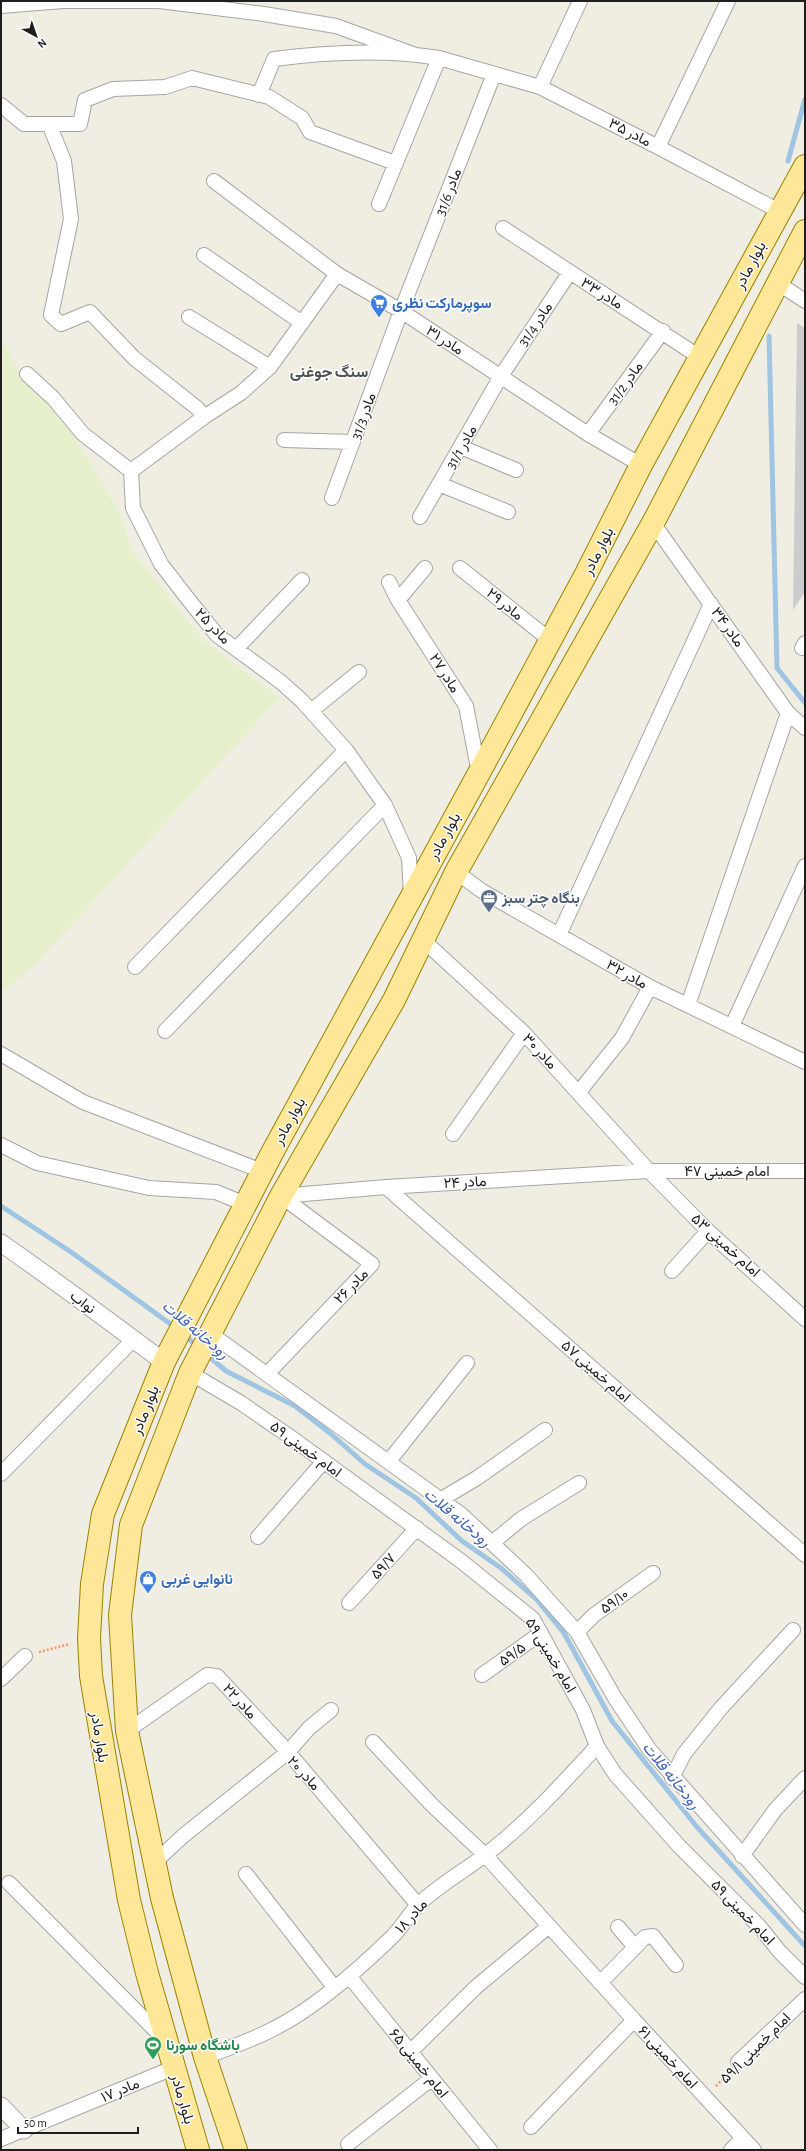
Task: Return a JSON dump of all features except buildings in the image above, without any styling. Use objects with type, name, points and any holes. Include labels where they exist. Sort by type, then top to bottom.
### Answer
[{"type":"main road","name":"بلوار مادر","points":[[198,2150],[173,2068],[168,2044],[147,1973],[129,1900],[90,1676],[89,1638],[92,1584],[103,1514],[167,1356],[262,1171],[586,574],[641,465],[805,166]]},
{"type":"main road","name":"بلوار مادر","points":[[236,2150],[205,2057],[153,1864],[127,1731],[120,1615],[131,1525],[192,1369],[281,1196],[394,1000],[456,872],[653,523],[776,282],[805,230]]},
{"type":"main road","points":[[364,984],[394,1000]]},
{"type":"street","points":[[1,6],[63,1],[159,1],[264,14],[336,26],[413,54]]},
{"type":"street","points":[[540,87],[580,1]]},
{"type":"street","points":[[658,147],[728,1]]},
{"type":"street","points":[[259,95],[274,59],[318,53],[413,54]]},
{"type":"street","name":"مادر ۳۵","points":[[413,54],[439,58],[540,87],[779,211]]},
{"type":"street","points":[[379,204],[394,163],[439,58]]},
{"type":"street","name":"مادر 31/6","points":[[402,311],[494,74]]},
{"type":"street","points":[[1,105],[24,124],[80,124],[85,100],[113,89],[165,87],[192,78],[269,97],[302,118],[310,132],[394,163]]},
{"type":"street","points":[[49,124],[64,161],[71,219],[51,315],[61,324],[90,312],[134,358],[197,408],[204,417]]},
{"type":"street","name":"مادر ۳۱","points":[[214,181],[337,274],[402,311],[588,434],[641,465]]},
{"type":"street","name":"مادر ۳۳","points":[[503,228],[663,331],[701,358]]},
{"type":"street","points":[[204,255],[302,323]]},
{"type":"street","name":"مادر 31/4","points":[[501,376],[570,272]]},
{"type":"street","points":[[28,374],[53,398],[83,434],[130,471],[204,417],[241,393],[270,368],[337,274]]},
{"type":"street","points":[[776,282],[805,301]]},
{"type":"street","name":"مادر 31/3","points":[[332,498],[402,311]]},
{"type":"street","points":[[189,317],[270,368]]},
{"type":"street","name":"مادر 31/2","points":[[588,434],[663,331]]},
{"type":"street","name":"مادر 31/1","points":[[420,517],[501,376]]},
{"type":"street","points":[[284,440],[353,442]]},
{"type":"street","points":[[460,447],[516,470]]},
{"type":"street","name":"مادر ۲۵","points":[[130,471],[133,508],[161,564],[217,634],[281,682],[301,700],[346,750],[385,805],[410,858],[411,896]]},
{"type":"street","points":[[439,484],[508,512]]},
{"type":"street","name":"مادر ۳۴","points":[[653,523],[788,713],[805,728]]},
{"type":"street","points":[[398,600],[425,568]]},
{"type":"street","name":"مادر ۲۹","points":[[460,568],[550,640]]},
{"type":"street","points":[[236,649],[302,580]]},
{"type":"street","name":"مادر ۲۷","points":[[389,582],[398,600],[466,706],[479,773]]},
{"type":"street","points":[[559,935],[711,604]]},
{"type":"street","points":[[311,712],[359,672]]},
{"type":"street","points":[[688,1005],[788,713]]},
{"type":"street","points":[[135,967],[346,750]]},
{"type":"street","points":[[165,1031],[385,805]]},
{"type":"street","points":[[732,1026],[805,866]]},
{"type":"street","name":"مادر ۳۲","points":[[456,872],[482,891],[650,987],[805,1062]]},
{"type":"street","name":"مادر ۳۰","points":[[423,940],[524,1033],[649,1171]]},
{"type":"street","points":[[579,1092],[622,1038],[650,987]]},
{"type":"street","points":[[453,1134],[524,1033]]},
{"type":"street","points":[[1,1054],[83,1102],[262,1171]]},
{"type":"street","points":[[1,1145],[37,1163],[149,1188],[216,1192],[245,1204]]},
{"type":"street","name":"مادر ۲۴","points":[[281,1196],[386,1187],[649,1171]]},
{"type":"street","name":"امام خمینی ۴۷","points":[[649,1171],[805,1171]]},
{"type":"street","name":"امام خمینی ۵۳","points":[[649,1171],[708,1230],[805,1319]]},
{"type":"street","name":"امام خمینی ۵۷","points":[[386,1187],[805,1555]]},
{"type":"street","name":"مادر ۲۶","points":[[268,1374],[372,1264],[281,1196]]},
{"type":"street","points":[[672,1270],[708,1230]]},
{"type":"street","name":"نواب","points":[[1,1243],[56,1281],[134,1340],[167,1356]]},
{"type":"street","name":"امام خمینی ۵۹","points":[[208,1338],[268,1374],[389,1461],[462,1516],[526,1575],[577,1632],[615,1698],[649,1749],[672,1778],[805,1925]]},
{"type":"street","points":[[1,1474],[134,1340]]},
{"type":"street","points":[[389,1461],[467,1363]]},
{"type":"street","name":"امام خمینی ۵۹","points":[[192,1369],[417,1528],[490,1583],[533,1619],[582,1710],[597,1746],[615,1774],[679,1846],[760,1927],[779,1951],[805,1977]]},
{"type":"street","points":[[440,1500],[477,1478],[545,1430]]},
{"type":"street","points":[[258,1537],[324,1461]]},
{"type":"street","points":[[492,1543],[521,1519],[579,1483]]},
{"type":"street","name":"۵۹/۷","points":[[348,1603],[417,1528]]},
{"type":"street","name":"۵۹/۱۰","points":[[577,1632],[594,1615],[653,1573]]},
{"type":"street","points":[[672,1778],[684,1754],[721,1708],[793,1630]]},
{"type":"street","name":"۵۹/۵","points":[[482,1676],[541,1633]]},
{"type":"street","points":[[1,1679],[25,1656]]},
{"type":"street","name":"مادر ۲۲","points":[[127,1731],[207,1675],[217,1676],[288,1752]]},
{"type":"street","points":[[288,1752],[309,1728],[331,1710]]},
{"type":"street","points":[[373,1742],[432,1805],[485,1855],[634,2020]]},
{"type":"street","name":"مادر ۱۸","points":[[205,2057],[245,2043],[276,2028],[348,1976],[393,1936],[418,1905],[446,1881],[485,1855],[556,1790],[597,1746]]},
{"type":"street","name":"مادر ۲۰","points":[[153,1864],[183,1836],[288,1752],[418,1905]]},
{"type":"street","points":[[742,1856],[775,1810],[805,1778]]},
{"type":"street","points":[[246,1874],[334,1987]]},
{"type":"street","points":[[9,1884],[168,2044]]},
{"type":"street","points":[[410,2052],[476,1987],[549,1926]]},
{"type":"street","points":[[618,1928],[635,1947]]},
{"type":"street","points":[[600,1983],[645,1937],[653,1936],[676,1965]]},
{"type":"street","name":"امام خمینی ۶۵","points":[[348,1976],[490,2150]]},
{"type":"street","name":"امام خمینی ۵۹/۱","points":[[738,2062],[805,1999]]},
{"type":"street","name":"امام خمینی ۶۱","points":[[531,2127],[634,2020],[754,2150]]},
{"type":"street","name":"مادر ۱۷","points":[[1,2139],[173,2068]]},
{"type":"street","points":[[348,2144],[431,2079]]},
{"type":"street","points":[[1,2106],[24,2130]]},
{"type":"street","points":[[731,2150],[743,2138]]},
{"type":"path","points":[[25,1656],[89,1638]]},
{"type":"path","name":"امام خمینی ۵۹/۱","points":[[705,2098],[738,2062]]},
{"type":"shaded area","points":[[797,323],[805,328],[805,592],[793,610]]},
{"type":"green space","points":[[1,339],[6,343],[20,376],[66,422],[120,513],[132,551],[205,642],[280,697],[37,963],[1,993]]},
{"type":"waterway","points":[[788,161],[805,99]]},
{"type":"waterway","points":[[769,336],[777,668],[805,703]]},
{"type":"waterway","name":"رودخانه قلات","points":[[1,1206],[71,1252],[176,1328]]},
{"type":"waterway","name":"رودخانه قلات","points":[[183,1334],[197,1346]]},
{"type":"waterway","name":"رودخانه قلات","points":[[206,1354],[226,1371],[295,1406],[331,1434],[365,1464],[416,1498],[462,1541],[501,1568],[537,1600],[564,1633],[612,1721],[697,1827],[805,1946]]},
{"type":"place","name":"سوپرمارکت نظری","points":[[379,318]]},
{"type":"place","name":"بنگاه چتر سبز","points":[[489,913]]},
{"type":"place","name":"نانوایی غربی","points":[[148,1594]]},
{"type":"place","name":"باشگاه سورنا","points":[[153,2060]]},
{"type":"district","name":"سنگ جوغنی","points":[[329,371]]}]
